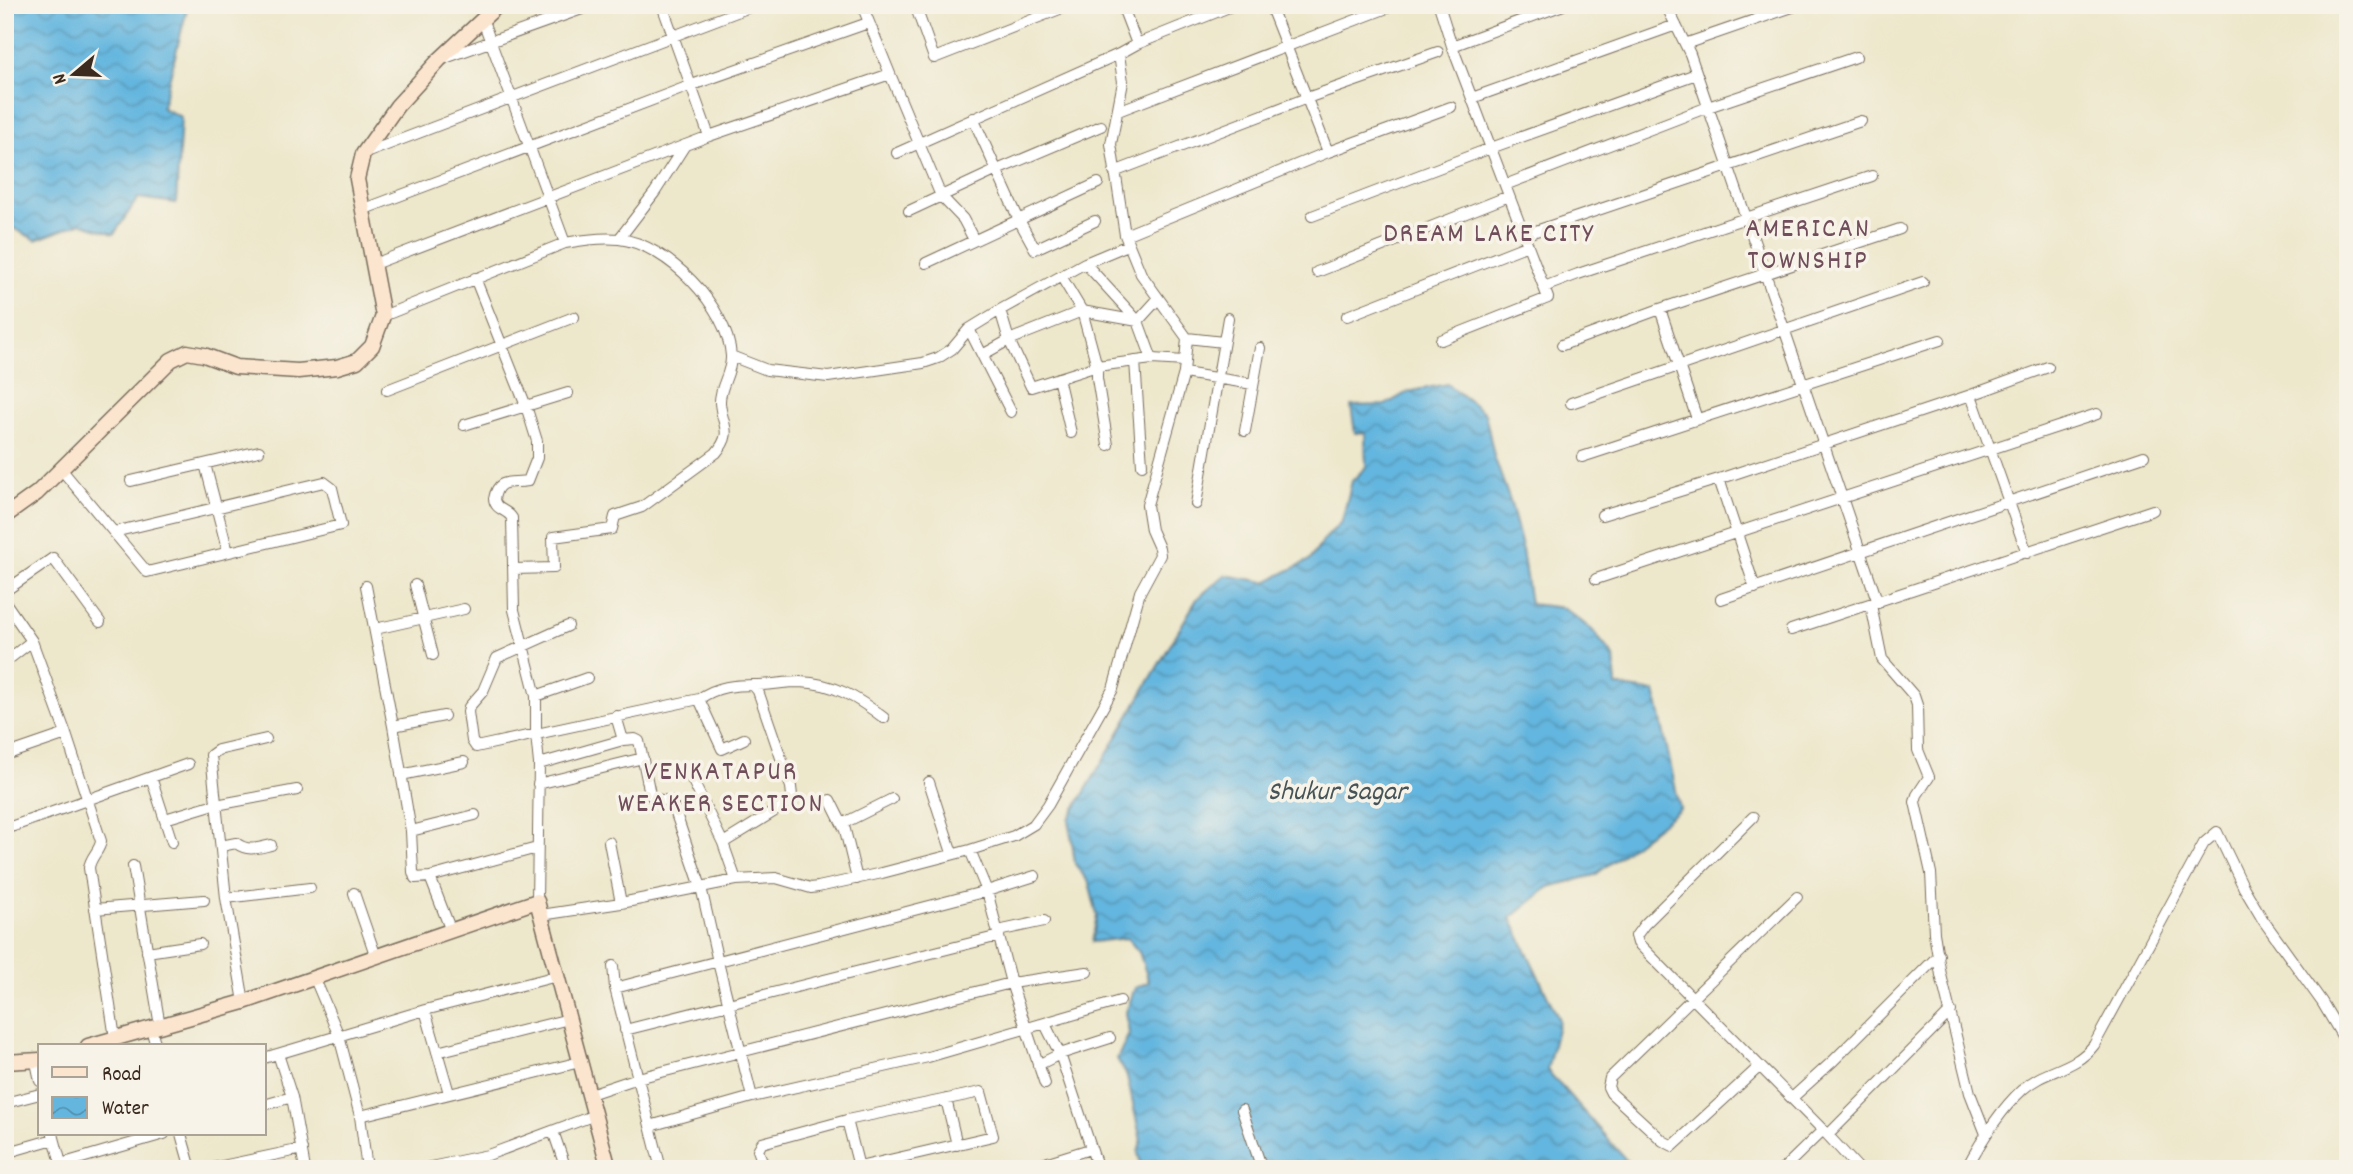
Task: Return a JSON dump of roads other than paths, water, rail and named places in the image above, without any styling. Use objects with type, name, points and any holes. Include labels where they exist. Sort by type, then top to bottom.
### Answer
[{"type":"street","points":[[5,516],[37,493],[172,360],[187,352],[204,355],[236,367],[298,371],[337,367],[357,361],[372,346],[383,316],[357,179],[363,154],[397,106],[439,60],[498,5]]},
{"type":"street","points":[[439,60],[593,5]]},
{"type":"street","points":[[662,5],[709,136]]},
{"type":"street","points":[[363,154],[755,5]]},
{"type":"street","points":[[862,5],[942,196],[963,219],[974,240]]},
{"type":"street","points":[[915,5],[934,58],[1070,5]]},
{"type":"street","points":[[1122,5],[1137,44]]},
{"type":"street","points":[[897,153],[1137,44],[1234,5]]},
{"type":"street","points":[[1270,5],[1328,152]]},
{"type":"street","points":[[1118,111],[1395,5]]},
{"type":"street","points":[[1440,5],[1452,46],[1548,298],[1441,340]]},
{"type":"street","points":[[1452,46],[1563,5]]},
{"type":"street","points":[[1667,5],[1685,44],[1708,107],[1861,552],[1874,604],[1882,659],[1913,695],[1917,705],[1919,750],[1929,777],[1915,802],[1931,873],[1939,955],[1972,1102],[1986,1134]]},
{"type":"street","points":[[1685,44],[1798,5]]},
{"type":"street","points":[[483,21],[565,243]]},
{"type":"street","points":[[362,210],[692,85],[869,23]]},
{"type":"street","points":[[1472,98],[1676,25]]},
{"type":"street","points":[[1114,172],[1307,98],[1438,52]]},
{"type":"street","points":[[95,1044],[244,1002],[451,931],[539,908],[621,902],[736,880],[776,878],[811,888],[970,850],[1014,836],[1034,824],[1060,785],[1113,689],[1140,592],[1160,555],[1151,530],[1147,505],[1184,373],[1187,338],[1140,274],[1126,240],[1111,144],[1123,82],[1119,54]]},
{"type":"street","points":[[1505,185],[1708,107],[1856,57]]},
{"type":"street","points":[[374,264],[709,136],[890,74]]},
{"type":"street","points":[[1312,216],[1696,74]]},
{"type":"street","points":[[731,356],[767,370],[797,375],[838,376],[923,363],[938,358],[952,349],[969,329],[1126,240],[1328,152],[1451,107]]},
{"type":"street","points":[[973,118],[1035,249],[1096,221]]},
{"type":"street","points":[[1347,316],[1526,240],[1728,165],[1861,121]]},
{"type":"street","points":[[909,211],[1101,126]]},
{"type":"street","points":[[619,239],[655,192],[685,145]]},
{"type":"street","points":[[1544,288],[1578,274],[1872,176]]},
{"type":"street","points":[[926,262],[1098,183]]},
{"type":"street","points":[[1317,272],[1509,196]]},
{"type":"street","points":[[1562,345],[1660,309],[1900,229]]},
{"type":"street","points":[[383,316],[565,243],[619,239],[643,245],[684,272],[721,323],[731,356],[730,372],[720,402],[727,434],[716,453],[642,507],[615,516],[612,529],[553,537],[554,568],[514,569]]},
{"type":"street","points":[[1084,264],[1138,321],[1152,359]]},
{"type":"street","points":[[1061,276],[1083,311],[1097,366],[1108,445]]},
{"type":"street","points":[[475,278],[526,406],[537,441],[537,458],[531,478],[528,481],[502,483],[497,487],[494,499],[499,509],[510,514],[512,518],[514,610],[537,696],[539,908],[609,1169]]},
{"type":"street","points":[[1571,403],[1923,282]]},
{"type":"street","points":[[1138,321],[1158,299]]},
{"type":"street","points":[[1660,309],[1697,419]]},
{"type":"street","points":[[1000,310],[1009,340],[1031,387],[1097,366],[1152,359],[1185,361]]},
{"type":"street","points":[[984,354],[1009,340],[1083,311],[1138,321]]},
{"type":"street","points":[[387,390],[574,317]]},
{"type":"street","points":[[1196,504],[1228,318]]},
{"type":"street","points":[[969,329],[1011,412]]},
{"type":"street","points":[[1187,338],[1223,342]]},
{"type":"street","points":[[1582,457],[1940,340]]},
{"type":"street","points":[[1245,431],[1260,348]]},
{"type":"street","points":[[1135,362],[1142,465]]},
{"type":"street","points":[[1602,515],[1719,479],[2048,367]]},
{"type":"street","points":[[1184,373],[1253,384]]},
{"type":"street","points":[[1058,379],[1071,433]]},
{"type":"street","points":[[464,425],[568,393]]},
{"type":"street","points":[[1971,395],[2027,553]]},
{"type":"street","points":[[1596,579],[2097,414]]},
{"type":"street","points":[[131,481],[259,450]]},
{"type":"street","points":[[1721,599],[2144,456]]},
{"type":"street","points":[[205,464],[228,552]]},
{"type":"street","points":[[61,469],[147,572],[341,524],[332,488],[324,482],[114,532]]},
{"type":"street","points":[[1719,479],[1755,588]]},
{"type":"street","points":[[1791,630],[2153,510]]},
{"type":"street","points":[[5,591],[53,558],[100,622]]},
{"type":"street","points":[[415,584],[433,655]]},
{"type":"street","points":[[366,586],[411,831],[415,878],[430,877],[537,848]]},
{"type":"street","points":[[5,602],[32,641],[101,841],[89,868],[115,1038]]},
{"type":"street","points":[[375,629],[464,609]]},
{"type":"street","points":[[568,626],[496,658],[486,686],[469,707],[472,741],[476,747],[699,699],[709,691],[747,684],[800,682],[827,685],[857,697],[884,718]]},
{"type":"street","points":[[5,662],[32,641]]},
{"type":"street","points":[[537,696],[587,678]]},
{"type":"street","points":[[723,844],[788,803],[792,796],[758,691],[753,685]]},
{"type":"street","points":[[699,699],[722,749],[744,738]]},
{"type":"street","points":[[393,726],[444,716]]},
{"type":"street","points":[[617,716],[623,740]]},
{"type":"street","points":[[5,755],[66,734]]},
{"type":"street","points":[[539,764],[623,740],[638,739],[650,794],[654,799],[670,801],[673,805],[701,887],[752,1097]]},
{"type":"street","points":[[244,1002],[226,898],[221,846],[212,805],[211,755],[218,750],[266,740]]},
{"type":"street","points":[[538,784],[643,758]]},
{"type":"street","points":[[401,775],[464,762]]},
{"type":"street","points":[[5,829],[188,764]]},
{"type":"street","points":[[151,777],[172,842]]},
{"type":"street","points":[[692,779],[723,844],[736,880]]},
{"type":"street","points":[[929,782],[952,853]]},
{"type":"street","points":[[165,820],[212,805],[297,790]]},
{"type":"street","points":[[842,824],[892,799]]},
{"type":"street","points":[[830,800],[842,824],[857,878]]},
{"type":"street","points":[[411,831],[475,816]]},
{"type":"street","points":[[1753,817],[1644,925],[1636,936],[1638,943],[1859,1169]]},
{"type":"street","points":[[1966,1169],[1986,1134],[2023,1089],[2073,1064],[2094,1045],[2204,843],[2217,832],[2263,920],[2322,1002],[2348,1046]]},
{"type":"street","points":[[609,842],[621,902]]},
{"type":"street","points":[[221,846],[236,843],[243,849],[250,849],[271,845]]},
{"type":"street","points":[[970,850],[987,891],[1011,983],[1045,1084]]},
{"type":"street","points":[[133,866],[147,953],[156,1044]]},
{"type":"street","points":[[615,988],[987,891],[1035,876]]},
{"type":"street","points":[[430,877],[451,931]]},
{"type":"street","points":[[226,898],[310,888]]},
{"type":"street","points":[[354,893],[376,957]]},
{"type":"street","points":[[1760,1066],[1673,1146],[1663,1141],[1611,1093],[1608,1087],[1610,1078],[1797,897]]},
{"type":"street","points":[[95,909],[204,900]]},
{"type":"street","points":[[625,1030],[729,1005],[1044,920]]},
{"type":"street","points":[[147,953],[200,944]]},
{"type":"street","points":[[1792,1098],[1939,955]]},
{"type":"street","points":[[613,966],[615,988],[661,1169]]},
{"type":"street","points":[[590,1094],[638,1078],[1011,983],[1087,972]]},
{"type":"street","points":[[266,1057],[425,1010],[557,976]]},
{"type":"street","points":[[315,979],[340,1036],[360,1116],[367,1169]]},
{"type":"street","points":[[650,1126],[752,1097],[928,1057],[1120,1001]]},
{"type":"street","points":[[425,1010],[449,1093]]},
{"type":"street","points":[[1783,1169],[1951,1011]]},
{"type":"street","points":[[437,1052],[569,1019]]},
{"type":"street","points":[[1045,1024],[1060,1054],[1098,1169]]},
{"type":"street","points":[[1038,1065],[1060,1054],[1110,1038]]},
{"type":"street","points":[[278,1054],[292,1097],[305,1169]]},
{"type":"street","points":[[5,1062],[38,1061]]},
{"type":"street","points":[[360,1116],[580,1062]]},
{"type":"street","points":[[765,1169],[758,1150],[762,1143],[848,1120],[981,1092],[993,1136],[857,1168],[848,1120]]},
{"type":"street","points":[[5,1103],[38,1095]]},
{"type":"street","points":[[266,1104],[292,1097]]},
{"type":"street","points":[[946,1100],[957,1145]]},
{"type":"street","points":[[1242,1110],[1262,1169]]},
{"type":"street","points":[[421,1169],[488,1155],[595,1115]]},
{"type":"street","points":[[553,1131],[566,1169]]},
{"type":"street","points":[[5,1153],[53,1137],[61,1166],[158,1136]]},
{"type":"street","points":[[182,1136],[191,1169]]},
{"type":"street","points":[[208,1169],[302,1149]]},
{"type":"street","points":[[1026,1169],[1050,1166],[1090,1149]]},
{"type":"water","points":[[5,5],[188,5],[162,108],[181,117],[176,203],[138,198],[114,234],[80,223],[36,240],[5,224]]},
{"type":"water","name":"Shukur Sagar","points":[[1447,384],[1485,413],[1494,456],[1521,543],[1530,604],[1564,608],[1592,630],[1614,657],[1616,686],[1655,692],[1680,809],[1595,875],[1549,887],[1511,918],[1559,1020],[1547,1070],[1634,1169],[1142,1169],[1138,1153],[1141,1141],[1127,1076],[1117,1059],[1129,1034],[1126,1012],[1135,988],[1149,982],[1139,952],[1127,938],[1092,942],[1097,915],[1089,883],[1075,864],[1069,819],[1197,599],[1225,575],[1266,582],[1310,560],[1342,521],[1352,481],[1366,467],[1365,433],[1355,433],[1351,406],[1385,405],[1408,392]]},
{"type":"district","name":"DREAM LAKE CITY","points":[[1489,231]]},
{"type":"district","name":"AMERICAN TOWNSHIP","points":[[1808,242]]},
{"type":"district","name":"VENKATAPUR WEAKER SECTION","points":[[721,785]]}]
